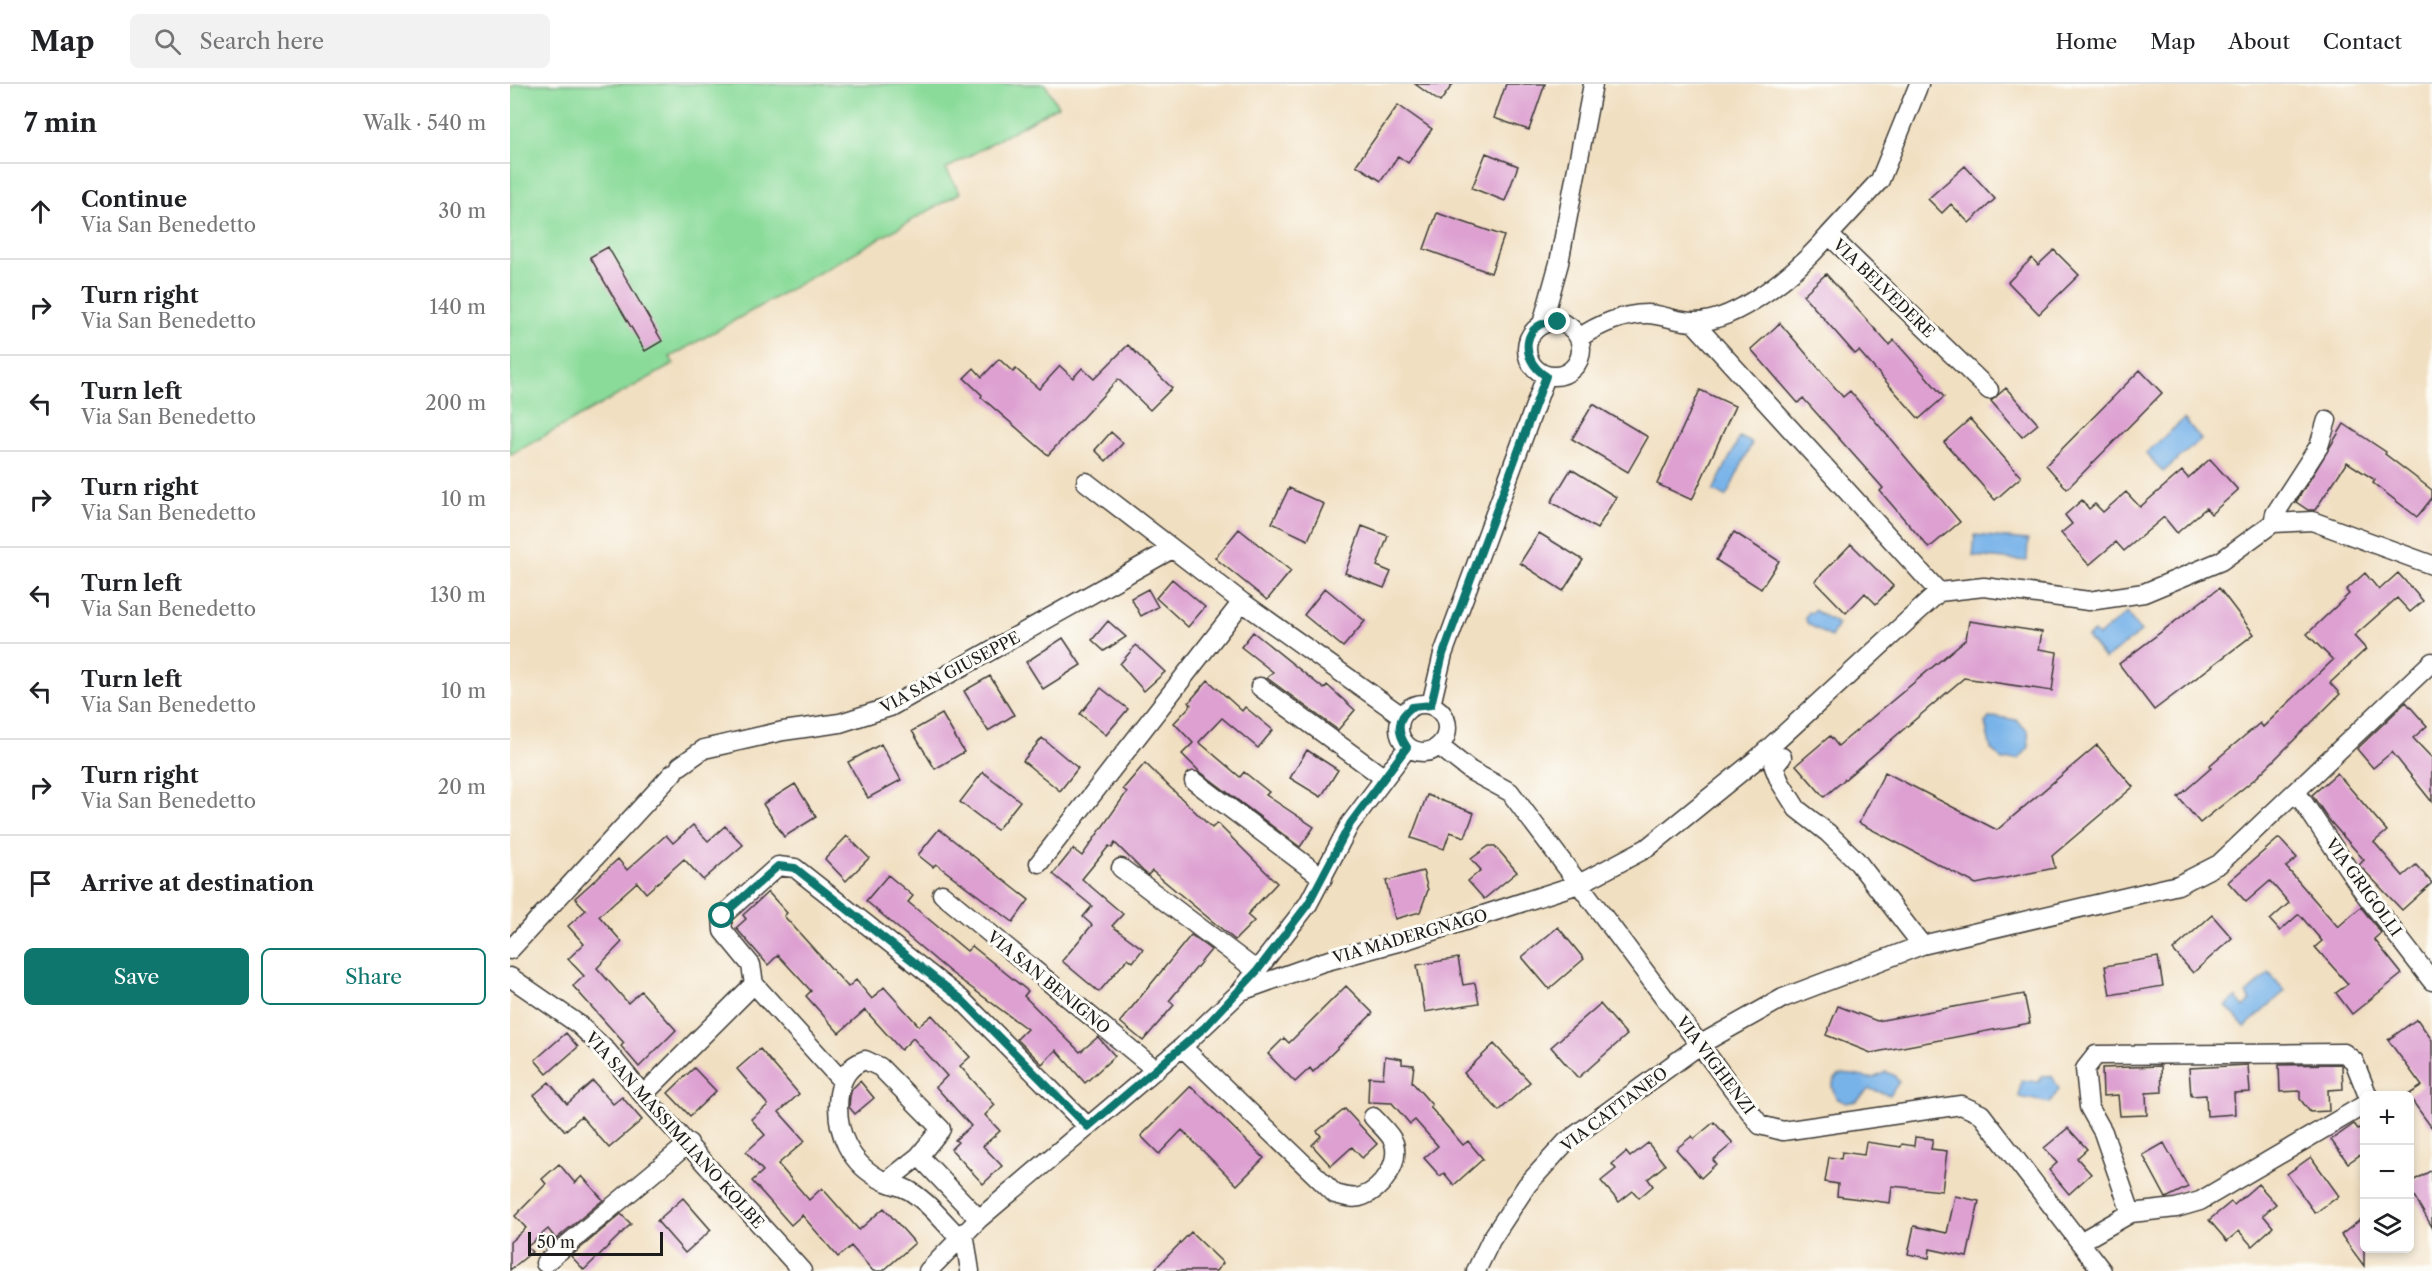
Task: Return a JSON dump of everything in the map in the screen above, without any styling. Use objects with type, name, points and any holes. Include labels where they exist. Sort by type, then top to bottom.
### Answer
[{"type":"street","points":[[1542,324],[1559,262],[1593,84]]},
{"type":"street","points":[[1829,235],[1880,180],[1919,84]]},
{"type":"street","name":"VIA BELVEDERE","points":[[1579,338],[1619,318],[1648,314],[1693,322],[1718,317],[1767,294],[1829,235],[1989,390]]},
{"type":"street","points":[[1559,262],[1564,323]]},
{"type":"street","points":[[1553,321],[1564,323],[1579,338],[1581,347],[1577,364],[1564,375],[1546,376],[1535,369],[1527,358],[1526,345],[1531,333],[1542,324],[1553,321]]},
{"type":"street","points":[[1693,322],[1939,592],[1984,587],[2089,602],[2144,593],[2220,561],[2273,523],[2312,521],[2432,565]]},
{"type":"street","points":[[1431,705],[1443,654],[1546,376]]},
{"type":"street","points":[[2273,523],[2274,514],[2319,446],[2327,420]]},
{"type":"street","points":[[1086,482],[1242,602],[1402,716]]},
{"type":"street","name":"VIA SAN GIUSEPPE","points":[[510,950],[676,770],[704,749],[783,731],[840,723],[890,707],[1172,549]]},
{"type":"street","name":"VIA MADERGNAGO","points":[[1241,991],[1323,962],[1409,939],[1579,884],[1647,848],[1724,786],[1858,669],[1939,592]]},
{"type":"street","points":[[1039,863],[1242,602]]},
{"type":"street","name":"VIA CATTANEO","points":[[1476,1271],[1491,1240],[1527,1185],[1566,1142],[1701,1044],[1783,998],[1922,945],[2178,885],[2219,864],[2297,793],[2432,662]]},
{"type":"street","points":[[1260,687],[1383,777]]},
{"type":"street","points":[[1431,705],[1445,718],[1445,738],[1439,746],[1427,752],[1407,747],[1401,738],[1399,727],[1402,716],[1412,707],[1431,705]]},
{"type":"street","name":"VIA VIGHENZI","points":[[1439,746],[1471,771],[1510,792],[1760,1125],[1783,1131],[1961,1105],[1981,1114],[2102,1271]]},
{"type":"street","points":[[928,1271],[979,1219],[1156,1070],[1241,991],[1308,904],[1350,824],[1407,747]]},
{"type":"street","points":[[1782,757],[1774,767],[1780,782],[1797,809],[1828,833],[1856,860],[1922,945]]},
{"type":"street","points":[[1194,781],[1323,878]]},
{"type":"street","name":"VIA GRIGOLLI","points":[[2297,793],[2365,894],[2432,981]]},
{"type":"street","points":[[842,1080],[754,984],[751,965],[723,931],[722,916],[778,866],[795,868],[961,999],[1088,1127]]},
{"type":"street","points":[[1121,868],[1257,971]]},
{"type":"street","name":"VIA SAN BENIGNO","points":[[942,894],[1156,1070]]},
{"type":"street","name":"VIA SAN MASSIMLIANO KOLBE","points":[[510,977],[578,1024],[607,1051],[643,1095],[689,1143],[802,1271]]},
{"type":"street","points":[[643,1095],[754,984]]},
{"type":"street","points":[[1182,1047],[1335,1194],[1362,1197],[1389,1175],[1395,1152],[1393,1141],[1373,1117]]},
{"type":"street","points":[[2131,1213],[2103,1132],[2089,1107],[2085,1069],[2096,1055],[2344,1053],[2354,1061],[2366,1091]]},
{"type":"street","points":[[886,1182],[919,1156],[941,1129],[880,1067],[865,1060],[849,1069],[842,1080],[837,1113],[841,1134],[852,1155],[868,1172],[886,1182],[908,1189],[923,1200],[959,1240],[970,1271]]},
{"type":"street","points":[[2080,1242],[2131,1213],[2176,1208],[2200,1201],[2360,1107]]},
{"type":"street","points":[[545,1263],[689,1143]]},
{"type":"street","points":[[919,1156],[979,1219]]},
{"type":"green space","points":[[517,84],[1045,84],[1058,106],[946,169],[960,193],[670,357],[674,364],[510,455],[510,88]]},
{"type":"water","points":[[2184,419],[2201,439],[2163,472],[2146,453]]},
{"type":"water","points":[[1740,437],[1752,443],[1726,497],[1713,491]]},
{"type":"water","points":[[1975,535],[2028,540],[2027,561],[1973,556]]},
{"type":"water","points":[[1814,610],[1838,624],[1831,637],[1808,624],[1805,618],[1808,612],[1812,613]]},
{"type":"water","points":[[2127,613],[2141,632],[2105,659],[2087,637],[2094,632],[2098,636]]},
{"type":"water","points":[[1989,718],[2016,720],[2028,731],[2029,747],[2019,759],[2003,760],[1991,749],[1985,723]]},
{"type":"water","points":[[2269,973],[2285,991],[2245,1027],[2226,1006],[2236,997],[2244,1007],[2251,1000],[2246,994]]},
{"type":"water","points":[[1886,1072],[1894,1075],[1899,1082],[1890,1095],[1869,1089],[1857,1101],[1846,1103],[1836,1098],[1832,1087],[1838,1076],[1848,1074],[1872,1078]]},
{"type":"water","points":[[2042,1076],[2052,1076],[2059,1089],[2050,1103],[2019,1097],[2021,1080],[2039,1082]]},
{"type":"building","points":[[1415,84],[1453,84],[1440,102]]},
{"type":"building","points":[[1506,84],[1545,84],[1529,130],[1494,118]]},
{"type":"building","points":[[1398,105],[1432,129],[1408,163],[1398,156],[1381,181],[1356,165]]},
{"type":"building","points":[[1486,153],[1518,166],[1505,201],[1472,188]]},
{"type":"building","points":[[1965,166],[1995,199],[1969,223],[1951,204],[1942,213],[1928,199]]},
{"type":"building","points":[[1437,213],[1504,236],[1491,273],[1424,249]]},
{"type":"building","points":[[608,247],[662,341],[645,351],[590,257]]},
{"type":"building","points":[[2054,250],[2079,275],[2039,314],[2008,282],[2032,258],[2038,265]]},
{"type":"building","points":[[1826,274],[1889,345],[1894,340],[1944,397],[1919,419],[1859,351],[1855,354],[1803,295]]},
{"type":"building","points":[[1780,323],[1843,397],[1850,391],[1960,522],[1929,548],[1880,491],[1883,488],[1803,398],[1798,403],[1751,349]]},
{"type":"building","points":[[1128,345],[1172,388],[1150,410],[1118,379],[1048,455],[981,397],[982,395],[964,378],[974,368],[982,377],[999,359],[1013,372],[1016,369],[1039,389],[1060,366],[1073,378],[1082,368],[1094,379]]},
{"type":"building","points":[[2140,370],[2162,393],[2067,489],[2046,465]]},
{"type":"building","points":[[2006,388],[2038,424],[2022,437],[1991,401]]},
{"type":"building","points":[[1700,390],[1735,406],[1692,500],[1657,484]]},
{"type":"building","points":[[1593,404],[1648,437],[1628,472],[1572,439]]},
{"type":"building","points":[[1970,419],[2021,477],[1995,500],[1944,442]]},
{"type":"building","points":[[2344,424],[2386,452],[2385,454],[2432,490],[2432,498],[2417,517],[2373,483],[2375,480],[2347,462],[2315,510],[2308,510],[2296,502]]},
{"type":"building","points":[[1111,432],[1123,443],[1106,461],[1095,450]]},
{"type":"building","points":[[2210,459],[2238,490],[2211,514],[2206,508],[2177,533],[2164,517],[2124,551],[2116,542],[2089,565],[2061,533],[2072,524],[2065,515],[2082,500],[2089,509],[2095,504],[2103,512],[2126,492],[2140,507],[2182,471],[2188,478]]},
{"type":"building","points":[[1571,469],[1616,497],[1597,529],[1551,502]]},
{"type":"building","points":[[1289,488],[1324,504],[1308,540],[1272,523]]},
{"type":"building","points":[[1362,526],[1388,536],[1377,566],[1391,572],[1384,588],[1345,573]]},
{"type":"building","points":[[1239,529],[1291,571],[1267,600],[1215,558]]},
{"type":"building","points":[[1734,532],[1779,561],[1761,589],[1716,560]]},
{"type":"building","points":[[1539,533],[1583,560],[1563,591],[1520,563]]},
{"type":"building","points":[[1851,544],[1893,586],[1876,604],[1865,593],[1846,613],[1815,581]]},
{"type":"building","points":[[2365,573],[2379,590],[2398,573],[2423,601],[2410,612],[2397,598],[2354,636],[2366,649],[2330,683],[2340,694],[2256,778],[2200,823],[2178,797],[2211,768],[2209,766],[2260,723],[2263,727],[2333,660],[2307,634],[2349,594],[2346,590]]},
{"type":"building","points":[[1172,579],[1205,607],[1188,627],[1156,598]]},
{"type":"building","points":[[1325,588],[1365,621],[1343,647],[1304,615]]},
{"type":"building","points":[[2219,588],[2254,634],[2154,710],[2119,664]]},
{"type":"building","points":[[1148,589],[1158,607],[1141,616],[1131,598]]},
{"type":"building","points":[[1108,621],[1126,637],[1104,651],[1092,640]]},
{"type":"building","points":[[1969,621],[2042,632],[2039,649],[2057,652],[2052,691],[1964,678],[1824,797],[1796,765],[1830,736],[1838,746],[1966,639]]},
{"type":"building","points":[[1253,632],[1324,689],[1327,685],[1355,710],[1338,730],[1267,678],[1273,672],[1241,647]]},
{"type":"building","points":[[1063,638],[1081,665],[1043,689],[1026,662]]},
{"type":"building","points":[[1136,645],[1165,672],[1144,691],[1120,664]]},
{"type":"building","points":[[990,676],[1014,715],[988,731],[964,691]]},
{"type":"building","points":[[1208,680],[1242,711],[1245,707],[1273,730],[1258,748],[1222,718],[1199,742],[1240,777],[1244,772],[1269,792],[1266,795],[1314,827],[1300,847],[1199,771],[1182,754],[1193,743],[1174,723],[1191,705],[1189,702]]},
{"type":"building","points":[[1101,688],[1128,709],[1106,735],[1080,714]]},
{"type":"building","points":[[2406,702],[2427,726],[2413,738],[2432,758],[2432,802],[2392,752],[2373,768],[2357,749]]},
{"type":"building","points":[[942,714],[964,752],[935,769],[912,731]]},
{"type":"building","points":[[1042,738],[1078,768],[1060,791],[1023,761]]},
{"type":"building","points":[[881,744],[901,780],[868,798],[848,762]]},
{"type":"building","points":[[2097,745],[2133,787],[2052,856],[2055,868],[1976,884],[1859,823],[1885,772],[1997,830]]},
{"type":"building","points":[[1307,750],[1338,770],[1321,797],[1290,778]]},
{"type":"building","points":[[1145,763],[1212,828],[1217,823],[1277,883],[1247,915],[1254,921],[1235,940],[1152,871],[1148,875],[1143,871],[1115,843],[1112,848],[1109,846],[1082,879],[1123,914],[1112,926],[1143,949],[1133,962],[1128,958],[1099,992],[1062,961],[1092,925],[1083,917],[1092,906],[1053,874],[1073,849],[1082,856],[1127,792],[1123,789]]},
{"type":"building","points":[[983,772],[1020,801],[997,830],[960,802]]},
{"type":"building","points":[[2337,773],[2387,831],[2374,842],[2403,876],[2416,865],[2432,883],[2402,910],[2359,865],[2364,860],[2329,820],[2312,795]]},
{"type":"building","points":[[795,784],[816,817],[784,837],[763,804]]},
{"type":"building","points":[[1427,795],[1474,813],[1465,837],[1450,832],[1444,849],[1411,838]]},
{"type":"building","points":[[693,825],[708,841],[725,826],[743,845],[703,880],[684,859],[646,893],[637,882],[599,916],[622,942],[597,968],[628,1003],[641,991],[676,1030],[639,1067],[621,1046],[624,1043],[573,986],[584,976],[568,959],[584,944],[568,926],[586,910],[575,898],[618,859],[627,870],[666,835],[673,843]]},
{"type":"building","points":[[939,829],[1029,900],[1013,922],[936,864],[933,867],[918,855]]},
{"type":"building","points":[[847,836],[869,858],[846,881],[825,859]]},
{"type":"building","points":[[2279,838],[2297,858],[2286,867],[2338,927],[2361,907],[2381,933],[2374,939],[2402,974],[2352,1014],[2336,993],[2348,984],[2315,947],[2322,941],[2299,914],[2280,931],[2270,920],[2289,903],[2270,881],[2246,902],[2228,882]]},
{"type":"building","points":[[1489,846],[1495,846],[1517,872],[1484,899],[1468,881],[1481,870],[1471,859]]},
{"type":"building","points":[[1423,871],[1428,890],[1420,912],[1395,919],[1386,881]]},
{"type":"building","points":[[888,875],[913,896],[908,902],[967,951],[972,946],[1028,991],[1024,996],[1080,1052],[1098,1037],[1115,1056],[1085,1083],[1056,1050],[1042,1064],[1017,1039],[1027,1029],[950,972],[866,901]]},
{"type":"building","points":[[768,892],[787,913],[784,916],[848,987],[856,980],[872,999],[884,987],[919,1026],[932,1015],[970,1057],[960,1066],[995,1105],[985,1115],[1000,1131],[983,1146],[1002,1166],[983,1184],[951,1149],[958,1142],[955,1140],[971,1126],[936,1087],[947,1076],[913,1038],[901,1050],[865,1010],[839,1033],[806,996],[811,991],[778,955],[768,965],[736,928],[746,919],[743,915]]},
{"type":"building","points":[[2212,915],[2232,938],[2193,973],[2173,950]]},
{"type":"building","points":[[1558,927],[1584,959],[1549,989],[1522,957]]},
{"type":"building","points":[[1191,935],[1211,950],[1169,1001],[1174,1005],[1143,1041],[1120,1022]]},
{"type":"building","points":[[2158,957],[2163,986],[2110,995],[2105,966]]},
{"type":"building","points":[[1458,958],[1463,985],[1475,983],[1479,1003],[1425,1012],[1417,965]]},
{"type":"building","points":[[1346,986],[1373,1013],[1313,1072],[1310,1068],[1295,1082],[1268,1054],[1284,1038],[1289,1043]]},
{"type":"building","points":[[2024,994],[2030,1023],[1871,1053],[1826,1035],[1838,1006],[1877,1021]]},
{"type":"building","points":[[1600,1004],[1627,1035],[1578,1078],[1551,1047]]},
{"type":"building","points":[[2417,1019],[2432,1040],[2432,1128],[2414,1103],[2414,1091],[2422,1086],[2388,1040]]},
{"type":"building","points":[[566,1033],[578,1047],[547,1074],[535,1060]]},
{"type":"building","points":[[1494,1044],[1530,1082],[1499,1111],[1464,1073]]},
{"type":"building","points":[[760,1049],[799,1094],[779,1112],[805,1141],[778,1164],[809,1200],[822,1188],[859,1230],[884,1208],[915,1243],[883,1271],[873,1271],[851,1246],[838,1257],[802,1215],[791,1225],[752,1181],[763,1171],[746,1152],[765,1135],[751,1119],[768,1105],[737,1069]]},
{"type":"building","points":[[1385,1056],[1402,1059],[1402,1064],[1414,1065],[1412,1082],[1432,1105],[1430,1107],[1463,1145],[1468,1141],[1483,1159],[1454,1185],[1444,1173],[1440,1176],[1424,1158],[1438,1146],[1415,1120],[1410,1124],[1392,1103],[1368,1102],[1369,1077],[1383,1078]]},
{"type":"building","points":[[2340,1064],[2343,1089],[2328,1090],[2329,1111],[2310,1112],[2300,1099],[2300,1091],[2280,1092],[2279,1065]]},
{"type":"building","points":[[2248,1065],[2250,1092],[2234,1093],[2235,1114],[2207,1116],[2206,1095],[2191,1096],[2189,1068]]},
{"type":"building","points":[[2161,1066],[2162,1092],[2146,1093],[2147,1115],[2120,1116],[2118,1095],[2103,1096],[2102,1068]]},
{"type":"building","points":[[694,1068],[716,1091],[690,1116],[668,1093]]},
{"type":"building","points":[[593,1081],[613,1104],[622,1097],[642,1120],[609,1148],[581,1116],[565,1131],[534,1095],[549,1082],[567,1104]]},
{"type":"building","points":[[860,1081],[874,1098],[855,1114],[849,1107],[850,1096],[852,1089]]},
{"type":"building","points":[[1191,1086],[1264,1158],[1237,1185],[1182,1130],[1159,1154],[1141,1136]]},
{"type":"building","points":[[1345,1109],[1377,1144],[1362,1158],[1352,1147],[1331,1166],[1312,1145],[1321,1136],[1317,1131]]},
{"type":"building","points":[[1714,1122],[1733,1143],[1713,1160],[1716,1164],[1701,1178],[1676,1149],[1692,1136],[1694,1139]]},
{"type":"building","points":[[2354,1124],[2358,1129],[2360,1127],[2360,1155],[2348,1163],[2331,1140]]},
{"type":"building","points":[[2068,1128],[2087,1149],[2077,1158],[2091,1174],[2069,1194],[2049,1170],[2057,1163],[2044,1148]]},
{"type":"building","points":[[1915,1137],[1933,1139],[1931,1149],[1947,1151],[1942,1191],[1892,1186],[1890,1203],[1837,1196],[1838,1184],[1825,1182],[1829,1157],[1841,1159],[1842,1152],[1864,1155],[1866,1142],[1901,1147],[1902,1144],[1914,1146]]},
{"type":"building","points":[[1648,1143],[1665,1165],[1648,1179],[1653,1186],[1639,1198],[1633,1191],[1619,1202],[1601,1181],[1616,1169],[1612,1164],[1626,1152],[1630,1157]]},
{"type":"building","points":[[2164,1143],[2188,1187],[2166,1198],[2143,1155]]},
{"type":"building","points":[[2311,1157],[2339,1196],[2315,1213],[2287,1174]]},
{"type":"building","points":[[559,1164],[575,1183],[582,1176],[603,1200],[556,1239],[548,1229],[527,1247],[532,1252],[510,1270],[510,1242],[526,1228],[515,1216],[546,1184],[542,1179]]},
{"type":"building","points":[[2432,1170],[2432,1227],[2414,1196],[2414,1180]]},
{"type":"building","points":[[2258,1184],[2276,1204],[2263,1215],[2273,1227],[2252,1246],[2239,1231],[2227,1241],[2209,1220],[2231,1202],[2234,1205]]},
{"type":"building","points":[[1955,1196],[1979,1201],[1967,1257],[1930,1249],[1929,1258],[1908,1254],[1914,1226],[1947,1233]]},
{"type":"building","points":[[683,1198],[711,1230],[685,1253],[657,1221]]},
{"type":"building","points":[[621,1214],[631,1224],[584,1270],[571,1256]]},
{"type":"building","points":[[2360,1220],[2360,1253],[2364,1253],[2364,1266],[2341,1235]]},
{"type":"building","points":[[1191,1232],[1223,1263],[1216,1271],[1153,1271]]},
{"type":"route","points":[[722,916],[778,866],[795,868],[961,999],[1088,1127],[1205,1027],[1241,991],[1275,950],[1308,904],[1350,824],[1407,747],[1401,738],[1399,727],[1402,716],[1412,707],[1431,705],[1443,654],[1546,376],[1535,369],[1527,358],[1526,345],[1531,333],[1542,324],[1558,322]]}]
